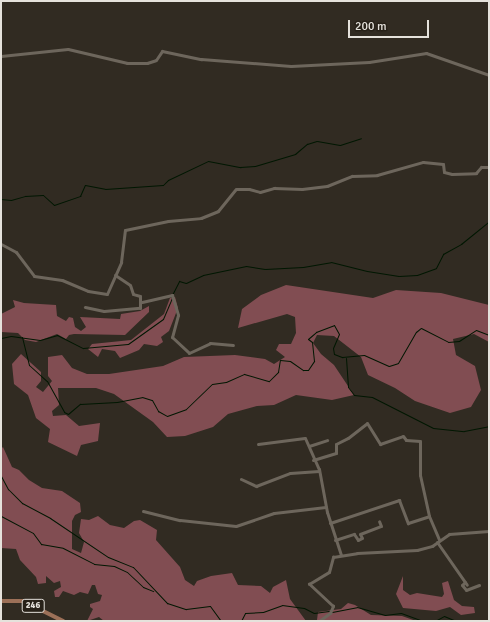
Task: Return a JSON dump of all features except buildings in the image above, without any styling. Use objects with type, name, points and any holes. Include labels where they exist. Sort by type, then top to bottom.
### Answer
[{"type":"main road","name":"246","points":[[1,601],[23,601],[63,621]]},
{"type":"street","points":[[1,56],[68,49],[127,62],[147,63],[156,60],[162,51],[201,59],[292,66],[369,62],[426,53],[489,75]]},
{"type":"street","points":[[1,244],[16,252],[29,267],[31,274],[40,278],[62,280],[88,291],[108,294],[122,257],[125,230],[168,221],[201,218],[218,211],[236,189],[249,189],[262,192],[274,188],[327,186],[352,176],[377,174],[420,162],[443,164],[444,172],[452,174],[476,173],[481,167],[489,167]]},
{"type":"street","points":[[115,276],[130,285],[142,302]]},
{"type":"street","points":[[142,302],[172,295],[178,315],[172,337],[189,353],[210,343],[233,345]]},
{"type":"street","points":[[85,307],[104,311],[125,311],[140,308],[142,302]]},
{"type":"street","points":[[313,460],[336,453],[336,444],[348,438],[367,423],[380,444],[402,436],[406,440],[420,441],[422,456],[419,473],[429,516],[438,541],[466,584],[462,585],[466,590],[479,585]]},
{"type":"street","points":[[258,444],[303,437],[309,446],[313,460],[319,472],[330,523],[341,555]]},
{"type":"street","points":[[309,446],[326,440]]},
{"type":"street","points":[[241,479],[256,486],[290,473],[319,472]]},
{"type":"street","points":[[330,523],[399,500],[408,523],[429,516]]},
{"type":"street","points":[[143,511],[180,520],[236,526],[274,513],[326,507]]},
{"type":"street","points":[[335,540],[354,534],[358,540],[362,538],[360,534],[381,526],[379,521]]},
{"type":"street","points":[[319,621],[330,613],[333,606],[310,584],[329,572],[332,558],[341,555],[417,550],[438,541],[449,534],[489,531]]},
{"type":"shaded area","points":[[286,285],[373,298],[396,290],[441,293],[489,305],[489,342],[474,334],[453,339],[456,355],[475,366],[481,390],[471,407],[450,413],[415,401],[395,388],[368,375],[361,357],[334,336],[317,335],[313,343],[321,354],[334,365],[354,395],[332,400],[296,395],[274,405],[257,406],[228,414],[213,427],[185,436],[167,437],[153,422],[114,394],[96,388],[58,388],[59,405],[52,411],[53,416],[66,415],[79,426],[100,423],[98,441],[81,445],[77,456],[48,442],[50,429],[36,418],[28,395],[14,384],[12,364],[21,354],[41,372],[41,381],[36,387],[43,392],[52,381],[48,376],[48,357],[62,355],[72,368],[87,374],[109,374],[163,366],[184,357],[235,355],[265,359],[274,364],[285,357],[276,350],[279,344],[291,344],[296,333],[295,317],[287,314],[238,328],[242,309],[261,295]]},
{"type":"shaded area","points":[[175,297],[178,308],[169,331],[161,337],[163,342],[157,346],[144,344],[139,350],[120,358],[115,351],[102,349],[98,357],[88,349],[92,344],[131,340],[164,314],[170,298]]},
{"type":"shaded area","points":[[13,300],[24,303],[56,305],[57,316],[66,321],[69,317],[73,318],[75,327],[81,331],[86,327],[80,317],[120,319],[121,314],[140,311],[149,306],[149,312],[125,335],[74,334],[69,335],[66,339],[57,334],[36,342],[25,340],[18,333],[1,332],[1,314],[15,307]]},
{"type":"shaded area","points":[[3,447],[12,467],[19,470],[29,480],[42,488],[62,491],[80,503],[81,512],[75,515],[72,521],[72,549],[81,553],[84,542],[79,533],[81,519],[89,520],[98,516],[110,525],[124,528],[134,521],[140,520],[157,530],[156,540],[180,567],[185,580],[194,586],[197,581],[211,576],[232,573],[238,585],[261,586],[270,593],[273,587],[286,580],[290,599],[306,621],[104,621],[99,617],[87,621],[93,609],[90,607],[90,604],[100,601],[102,595],[98,594],[95,585],[92,585],[88,594],[80,592],[74,595],[63,591],[59,597],[55,597],[54,591],[61,587],[60,581],[54,583],[46,576],[46,583],[38,584],[36,577],[20,560],[16,549],[1,548],[1,449]]},
{"type":"shaded area","points":[[403,576],[403,590],[410,595],[417,593],[442,597],[444,594],[442,583],[448,581],[454,600],[462,606],[474,607],[475,613],[461,615],[450,607],[436,611],[403,608],[396,594]]},
{"type":"shaded area","points":[[348,603],[355,605],[371,615],[402,616],[416,621],[317,620],[318,612],[341,609]]},
{"type":"waterway","points":[[1,199],[11,200],[25,196],[43,195],[54,205],[80,196],[85,185],[105,189],[163,185],[168,180],[208,161],[240,167],[255,166],[295,154],[307,144],[317,141],[340,145],[361,138]]},
{"type":"waterway","points":[[172,295],[179,281],[186,283],[203,275],[246,266],[265,269],[303,267],[331,262],[367,271],[399,276],[417,275],[436,268],[443,254],[461,244],[489,221]]},
{"type":"waterway","points":[[1,338],[11,336],[40,340],[57,335],[83,348],[128,344],[163,319],[172,298]]},
{"type":"waterway","points":[[22,337],[29,365],[47,381],[64,412],[68,414],[80,404],[117,402],[142,397],[152,400],[158,411],[167,416],[186,409],[212,384],[226,382],[244,374],[269,381],[278,372],[280,360],[290,361],[303,370],[308,370],[314,361],[312,342],[308,339],[316,332],[334,325],[339,334],[333,348],[334,354],[342,357],[364,355],[389,366],[398,363],[416,332],[421,328],[448,342],[459,341],[476,330],[489,335]]},
{"type":"waterway","points":[[346,358],[348,387],[354,395],[372,397],[433,428],[464,431],[489,426]]},
{"type":"waterway","points":[[1,476],[8,489],[22,503],[50,518],[108,557],[133,567],[167,603],[186,609],[210,606],[221,621]]},
{"type":"waterway","points":[[1,516],[33,533],[41,544],[63,548],[94,564],[114,566],[127,572],[143,587],[153,591]]},
{"type":"waterway","points":[[241,621],[245,613],[263,612],[282,605],[304,608],[314,613],[329,611]]},
{"type":"waterway","points":[[332,612],[357,607],[385,615],[401,613],[423,621]]},
{"type":"waterway","points":[[435,621],[444,616],[456,621]]}]
